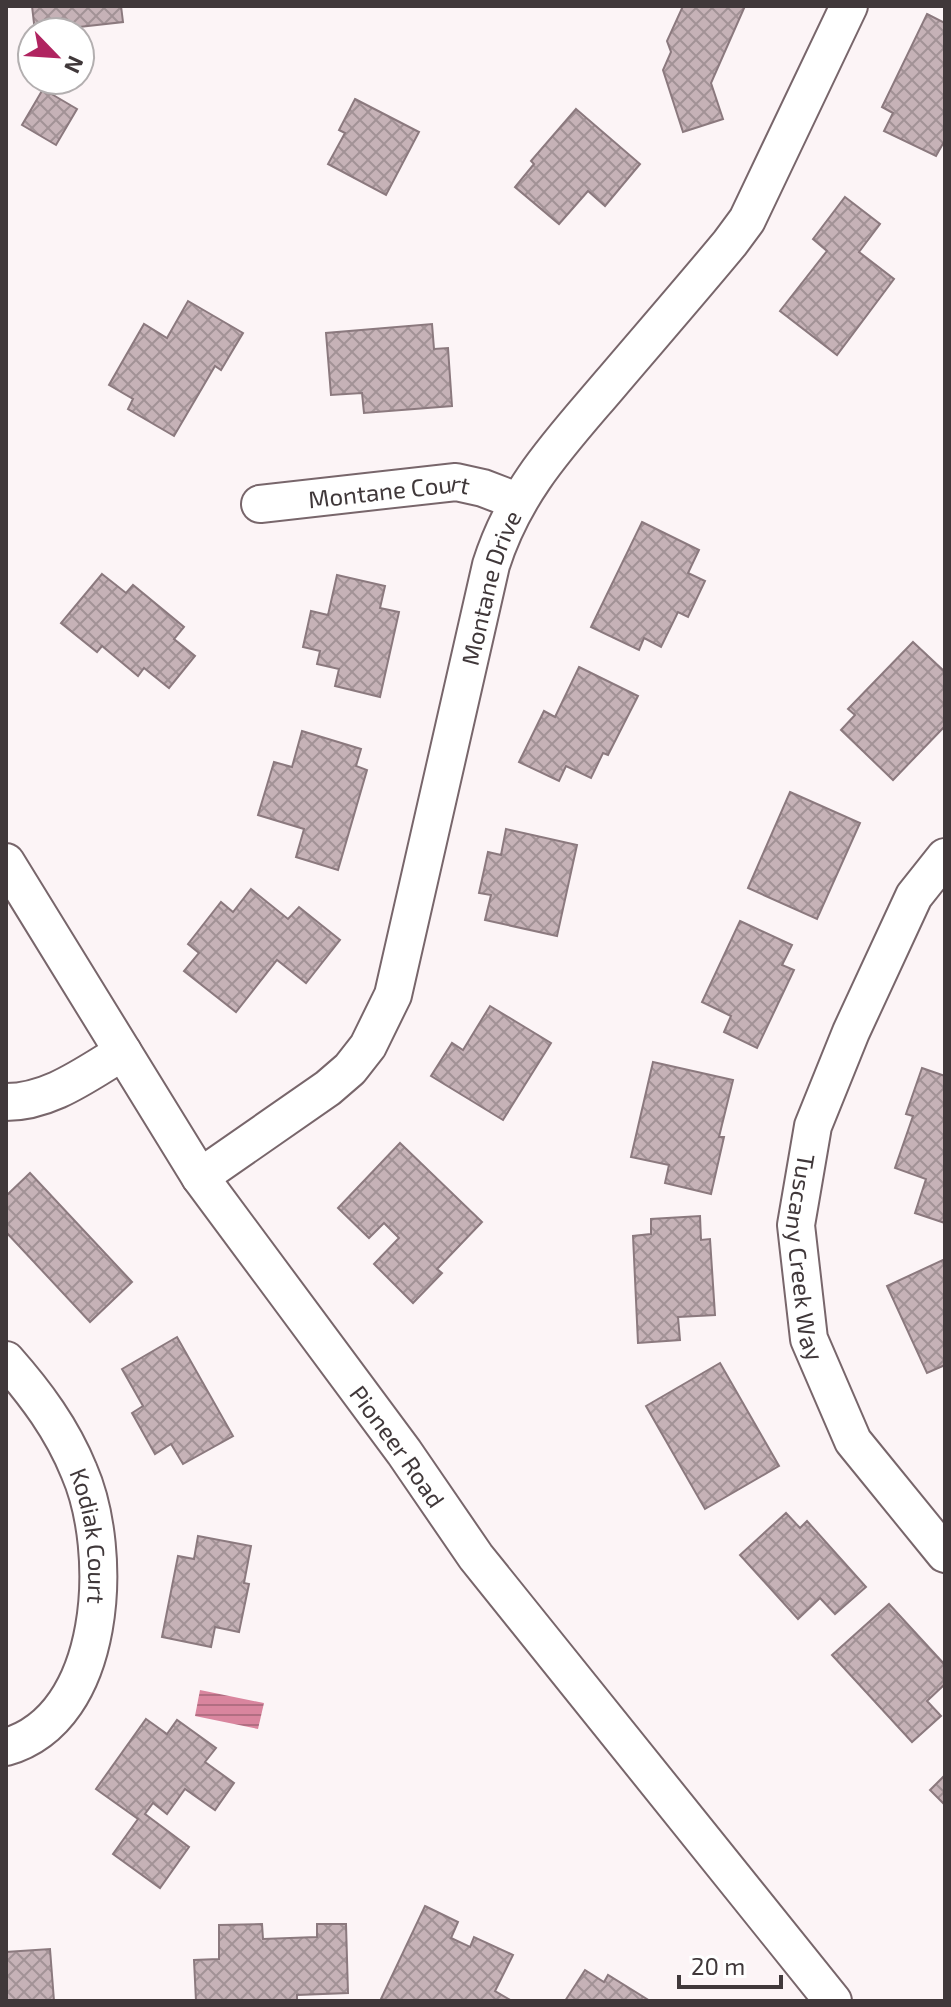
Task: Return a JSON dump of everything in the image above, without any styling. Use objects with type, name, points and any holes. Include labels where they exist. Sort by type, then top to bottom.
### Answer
[{"type":"street","name":"Montane Drive","points":[[200,1177],[328,1088],[350,1069],[382,1021],[393,995],[501,532],[517,501],[554,450],[747,220],[849,6]]},
{"type":"street","name":"Montane Court","points":[[260,504],[456,482],[517,501]]},
{"type":"street","name":"Tuscany Creek Way","points":[[945,857],[914,896],[851,1032],[813,1126],[796,1225],[809,1339],[853,1441],[945,1554]]},
{"type":"street","name":"Pioneer Road","points":[[6,862],[200,1177],[404,1452],[476,1557],[833,2001]]},
{"type":"street","points":[[6,1102],[27,1102],[48,1095],[123,1052]]},
{"type":"street","name":"Kodiak Court","points":[[6,1360],[59,1429],[81,1474],[93,1520],[99,1570],[89,1651],[72,1695],[37,1733],[6,1747]]},
{"type":"shaded area","points":[[200,1690],[264,1703],[258,1729],[195,1716]]},
{"type":"building","points":[[32,6],[121,6],[123,22],[96,25],[96,16],[33,16]]},
{"type":"building","points":[[683,6],[745,6],[711,83],[723,119],[683,132],[663,70],[671,52],[667,41]]},
{"type":"building","points":[[927,14],[945,23],[945,140],[936,156],[884,131],[893,113],[882,107]]},
{"type":"building","points":[[39,96],[55,96],[77,109],[56,145],[22,125]]},
{"type":"building","points":[[355,99],[419,132],[386,195],[328,164],[345,133],[339,130]]},
{"type":"building","points":[[576,109],[640,164],[605,206],[588,191],[559,224],[515,187],[534,164],[531,161]]},
{"type":"building","points":[[845,197],[880,224],[859,252],[894,279],[837,355],[780,311],[827,251],[813,239]]},
{"type":"building","points":[[188,301],[243,333],[221,370],[215,366],[174,436],[128,409],[133,399],[109,385],[144,324],[167,338]]},
{"type":"building","points":[[432,324],[434,349],[448,348],[452,406],[364,413],[362,393],[331,395],[326,333]]},
{"type":"building","points":[[642,522],[699,550],[688,573],[705,581],[688,617],[678,612],[661,647],[644,638],[639,650],[591,627]]},
{"type":"building","points":[[102,574],[126,593],[133,585],[184,627],[174,639],[195,656],[169,688],[144,668],[138,676],[102,646],[97,652],[61,623]]},
{"type":"building","points":[[337,575],[385,586],[380,608],[399,612],[380,697],[335,686],[339,669],[317,664],[320,651],[303,647],[311,611],[328,615]]},
{"type":"building","points":[[913,642],[945,672],[945,726],[893,780],[841,730],[855,715],[848,709]]},
{"type":"building","points":[[579,667],[638,696],[608,755],[603,753],[591,778],[566,766],[559,781],[519,762],[544,711],[555,717]]},
{"type":"building","points":[[302,731],[361,749],[356,766],[367,770],[338,870],[296,857],[304,829],[258,815],[274,762],[292,767]]},
{"type":"building","points":[[790,792],[860,823],[817,919],[748,888]]},
{"type":"building","points":[[506,829],[577,845],[557,936],[485,920],[491,895],[479,893],[488,852],[501,855]]},
{"type":"building","points":[[251,889],[288,919],[299,907],[340,940],[306,983],[277,960],[236,1012],[184,971],[199,953],[188,944],[221,902],[233,912]]},
{"type":"building","points":[[740,921],[792,945],[782,965],[794,970],[757,1048],[724,1032],[731,1016],[702,1002]]},
{"type":"building","points":[[490,1006],[551,1043],[503,1120],[431,1076],[452,1043],[463,1050]]},
{"type":"building","points":[[653,1062],[733,1080],[719,1137],[724,1137],[711,1194],[665,1183],[669,1165],[631,1157]]},
{"type":"building","points":[[922,1068],[945,1076],[945,1223],[915,1213],[926,1179],[895,1168],[913,1116],[906,1114]]},
{"type":"building","points":[[400,1143],[482,1222],[437,1269],[442,1273],[413,1303],[374,1264],[399,1238],[384,1223],[369,1238],[338,1208]]},
{"type":"building","points":[[30,1173],[132,1282],[90,1322],[6,1232],[6,1196]]},
{"type":"building","points":[[700,1216],[701,1240],[710,1239],[715,1315],[678,1317],[680,1340],[638,1343],[633,1236],[651,1234],[651,1219]]},
{"type":"building","points":[[945,1259],[945,1365],[927,1373],[887,1286]]},
{"type":"building","points":[[177,1337],[233,1436],[183,1464],[171,1444],[155,1454],[132,1413],[143,1406],[122,1369]]},
{"type":"building","points":[[720,1363],[779,1466],[705,1509],[646,1406]]},
{"type":"building","points":[[786,1513],[800,1528],[807,1521],[866,1587],[835,1614],[820,1598],[798,1619],[740,1555]]},
{"type":"building","points":[[198,1536],[251,1546],[244,1583],[249,1584],[239,1632],[215,1627],[211,1647],[162,1637],[178,1556],[194,1559]]},
{"type":"building","points":[[889,1604],[945,1665],[945,1684],[927,1701],[941,1716],[912,1742],[832,1655]]},
{"type":"building","points":[[146,1719],[167,1734],[177,1720],[216,1748],[205,1762],[234,1783],[215,1810],[185,1789],[167,1814],[153,1803],[145,1814],[189,1847],[160,1888],[113,1854],[138,1819],[96,1789]]},
{"type":"building","points":[[945,1775],[945,1805],[930,1790]]},
{"type":"building","points":[[425,1906],[458,1922],[451,1938],[470,1947],[474,1937],[513,1955],[495,1991],[512,2001],[380,2001]]},
{"type":"building","points":[[262,1924],[263,1939],[317,1937],[317,1924],[346,1924],[348,1993],[297,1995],[297,2001],[196,2001],[194,1960],[219,1959],[219,1925]]},
{"type":"building","points":[[50,1949],[54,2001],[6,2001],[6,1952]]},
{"type":"building","points":[[585,1970],[604,1982],[608,1975],[650,2001],[565,2001]]}]
